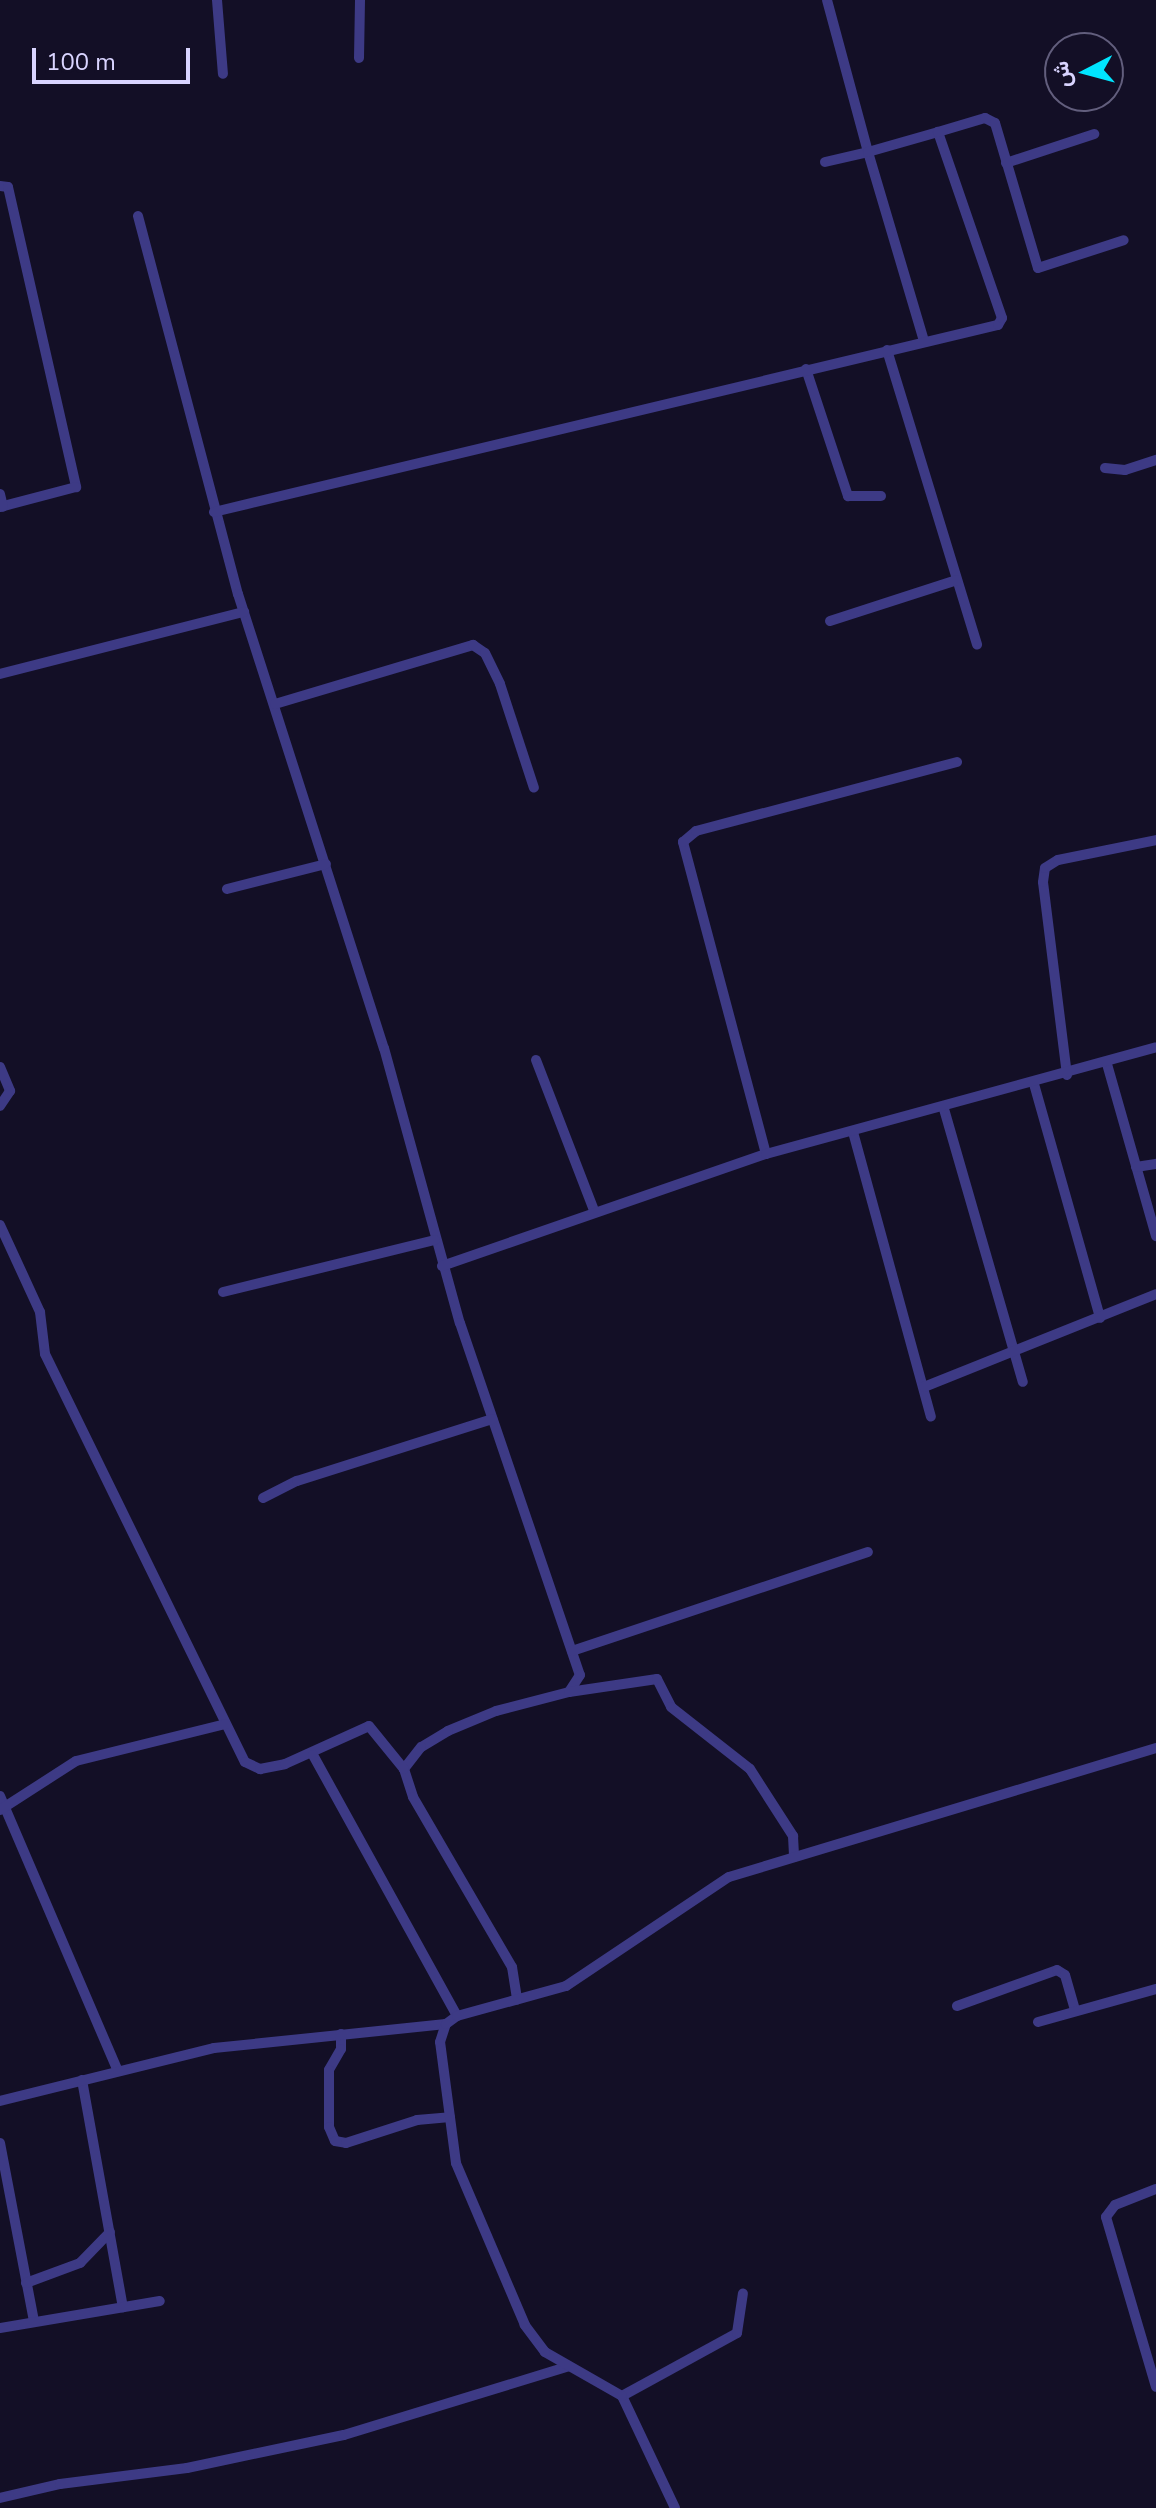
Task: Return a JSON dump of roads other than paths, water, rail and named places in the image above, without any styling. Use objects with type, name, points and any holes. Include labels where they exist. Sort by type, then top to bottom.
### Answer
[{"type":"street","points":[[217,0],[223,74]]},
{"type":"street","points":[[359,58],[360,0]]},
{"type":"street","points":[[827,0],[924,341]]},
{"type":"street","points":[[825,162],[991,119],[1038,268],[1124,240]]},
{"type":"street","points":[[214,512],[509,446],[806,369],[992,327],[1002,318],[938,132]]},
{"type":"street","points":[[1006,163],[1094,134]]},
{"type":"street","points":[[0,186],[8,187],[76,487],[2,507],[0,494]]},
{"type":"street","points":[[138,216],[214,512],[384,1048],[442,1266],[580,1675],[569,1692]]},
{"type":"street","points":[[887,350],[977,645]]},
{"type":"street","points":[[806,369],[848,496],[881,496]]},
{"type":"street","points":[[1105,468],[1125,470],[1156,460]]},
{"type":"street","points":[[830,621],[957,580]]},
{"type":"street","points":[[0,674],[244,612]]},
{"type":"street","points":[[275,704],[473,645],[485,653],[500,684],[534,788]]},
{"type":"street","points":[[766,1154],[683,842],[696,831],[957,762]]},
{"type":"street","points":[[1067,1075],[1043,882],[1045,868],[1058,860],[1156,840]]},
{"type":"street","points":[[227,889],[326,864]]},
{"type":"street","points":[[442,1266],[594,1210],[766,1154],[944,1109],[1107,1064],[1156,1047]]},
{"type":"street","points":[[536,1060],[594,1210]]},
{"type":"street","points":[[1107,1064],[1156,1236]]},
{"type":"street","points":[[0,1067],[10,1096],[0,1106]]},
{"type":"street","points":[[1034,1084],[1100,1318]]},
{"type":"street","points":[[944,1109],[1023,1382]]},
{"type":"street","points":[[853,1132],[931,1417]]},
{"type":"street","points":[[1136,1167],[1156,1164]]},
{"type":"street","points":[[0,1225],[40,1312],[45,1354],[225,1724],[252,1767],[274,1767],[313,1755],[371,1726],[404,1769],[413,1797],[512,1967],[517,2000]]},
{"type":"street","points":[[223,1292],[435,1240]]},
{"type":"street","points":[[924,1387],[1013,1355],[1156,1294]]},
{"type":"street","points":[[263,1498],[297,1481],[492,1419]]},
{"type":"street","points":[[572,1651],[868,1552]]},
{"type":"street","points":[[404,1769],[421,1747],[469,1721],[569,1692],[657,1679],[671,1707],[750,1769],[793,1836],[794,1857]]},
{"type":"street","points":[[4,1815],[76,1761],[225,1724]]},
{"type":"street","points":[[0,2101],[214,2048],[446,2024],[457,2016],[566,1986],[729,1877],[1156,1748]]},
{"type":"street","points":[[313,1755],[457,2016]]},
{"type":"street","points":[[0,1796],[4,1815],[118,2071]]},
{"type":"street","points":[[957,2006],[1057,1970],[1065,1975],[1075,2010]]},
{"type":"street","points":[[1038,2022],[1156,1989]]},
{"type":"street","points":[[446,2024],[440,2042],[450,2117],[465,2189],[525,2325],[545,2352],[622,2396],[675,2508]]},
{"type":"street","points":[[341,2034],[341,2049],[329,2070],[329,2127],[335,2141],[346,2143],[417,2120],[450,2117]]},
{"type":"street","points":[[82,2080],[123,2307]]},
{"type":"street","points":[[0,2143],[34,2322]]},
{"type":"street","points":[[1156,2189],[1115,2205],[1106,2217],[1156,2387]]},
{"type":"street","points":[[26,2283],[80,2263],[110,2232]]},
{"type":"street","points":[[622,2396],[737,2333],[743,2293]]},
{"type":"street","points":[[0,2328],[160,2301]]},
{"type":"street","points":[[0,2498],[60,2484],[187,2468],[344,2435],[569,2366]]}]
